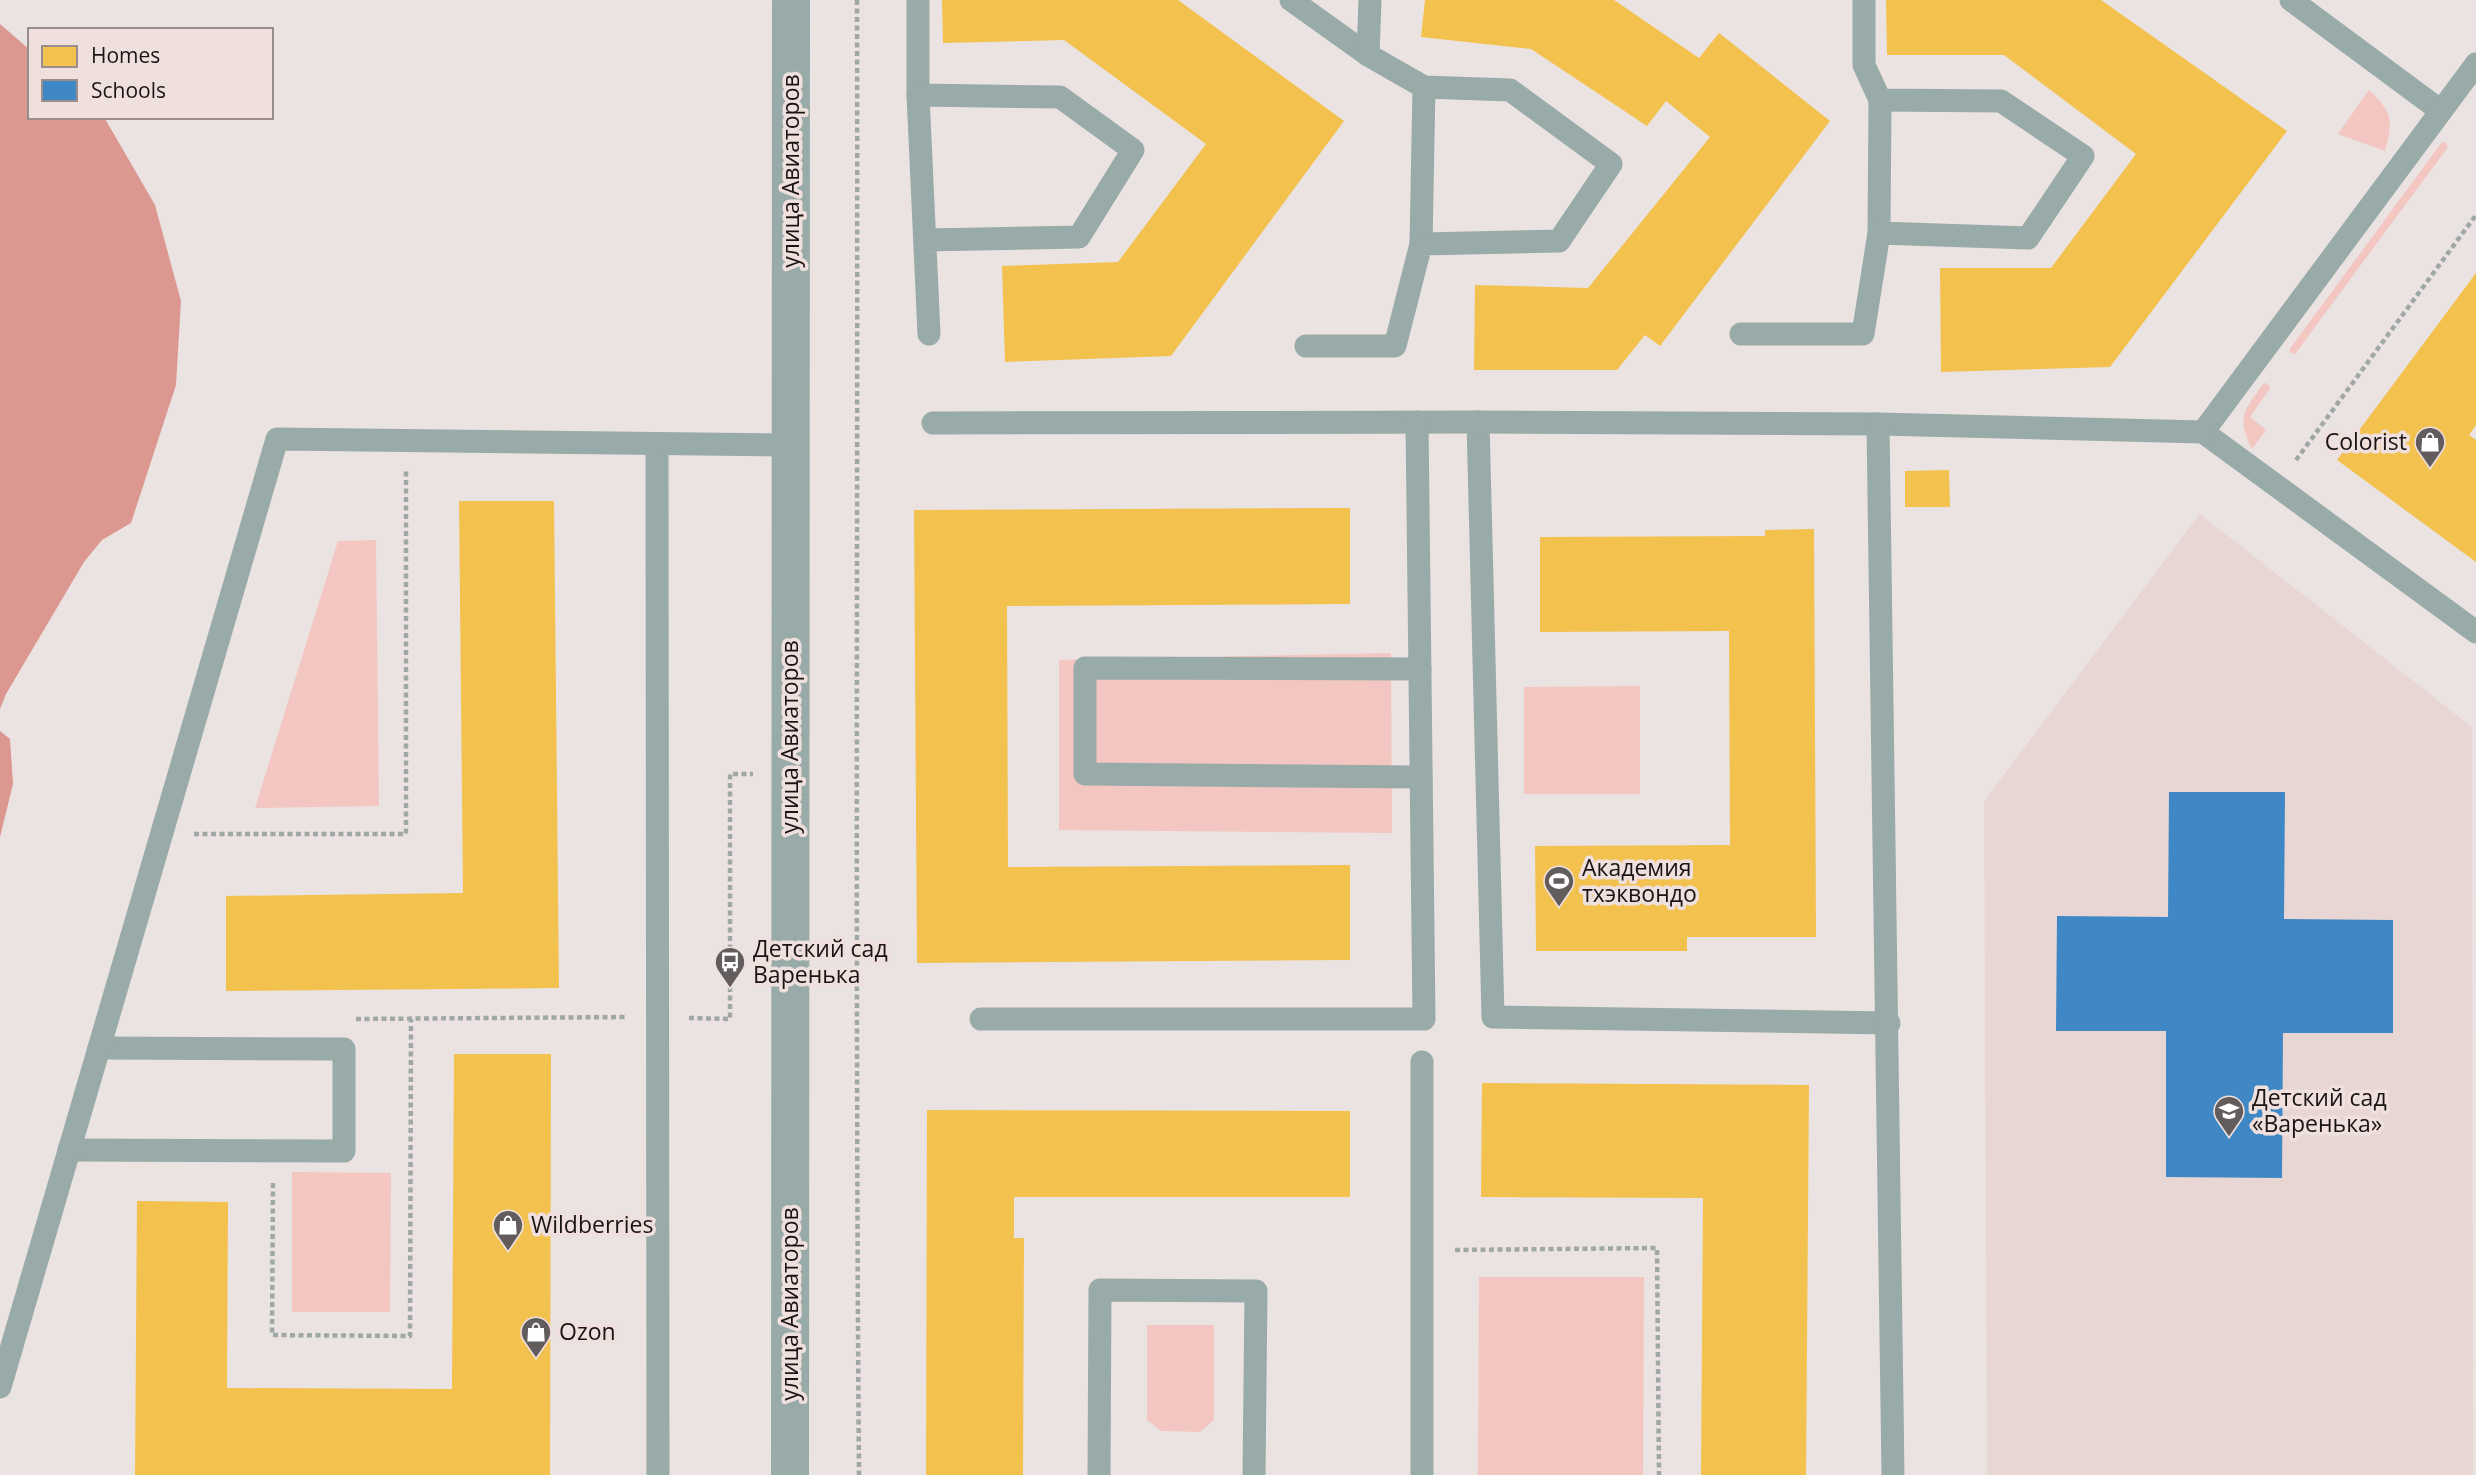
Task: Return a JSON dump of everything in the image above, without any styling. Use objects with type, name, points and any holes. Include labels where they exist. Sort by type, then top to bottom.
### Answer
[{"type":"street","name":"улица Авиаторов","points":[[790,1475],[791,0]]},
{"type":"lane","points":[[918,0],[918,95],[929,334]]},
{"type":"lane","points":[[1291,0],[1368,55],[1424,87],[1510,90],[1611,164],[1559,241],[1420,244]]},
{"type":"lane","points":[[1368,55],[1370,0]]},
{"type":"lane","points":[[1741,334],[1863,334],[1879,233],[1880,100],[1864,65],[1864,0]]},
{"type":"lane","points":[[2291,0],[2441,111]]},
{"type":"lane","points":[[2203,432],[2476,64]]},
{"type":"lane","points":[[1306,346],[1395,346],[1420,244],[1424,87]]},
{"type":"lane","points":[[918,95],[1060,97],[1133,150],[1079,237],[925,240]]},
{"type":"lane","points":[[1879,233],[2028,238],[2084,156],[2001,101],[1880,100]]},
{"type":"lane","points":[[981,1019],[1424,1019],[1417,422]]},
{"type":"lane","points":[[1478,422],[1493,1017],[1889,1023]]},
{"type":"lane","points":[[933,423],[1878,424],[2203,432],[2476,632]]},
{"type":"lane","points":[[1878,424],[1889,1023],[1893,1475]]},
{"type":"lane","points":[[0,1387],[277,439],[790,445]]},
{"type":"lane","points":[[657,445],[658,1475]]},
{"type":"lane","points":[[1420,669],[1085,668],[1085,774],[1421,777]]},
{"type":"lane","points":[[69,1150],[344,1151],[344,1049],[99,1048]]},
{"type":"lane","points":[[1422,1062],[1422,1475]]},
{"type":"lane","points":[[1099,1475],[1100,1290],[1256,1291],[1254,1475]]},
{"type":"path","points":[[857,0],[856,1082],[859,1475]]},
{"type":"path","points":[[2276,487],[2476,215]]},
{"type":"path","points":[[162,834],[406,834],[406,441]]},
{"type":"path","points":[[342,1019],[730,1019],[730,774],[760,774]]},
{"type":"path","points":[[273,1150],[272,1335],[410,1336],[411,1019]]},
{"type":"path","points":[[1423,1250],[1657,1248],[1659,1475]]},
{"type":"shaded area","points":[[0,24],[28,48],[28,119],[105,119],[155,205],[181,301],[176,385],[131,523],[102,540],[84,562],[6,694],[0,709]]},
{"type":"shaded area","points":[[2369,90],[2383,105],[2389,117],[2385,151],[2338,134]]},
{"type":"shaded area","points":[[2442,142],[2448,147],[2295,354],[2291,353],[2289,350]]},
{"type":"shaded area","points":[[2264,383],[2270,388],[2250,417],[2266,430],[2252,449],[2244,429],[2244,414]]},
{"type":"shaded area","name":"Детский сад «Варенька»","points":[[2200,514],[2472,727],[2473,1475],[1987,1475],[1984,801]]},
{"type":"shaded area","points":[[376,540],[379,806],[255,808],[338,541]]},
{"type":"shaded area","points":[[1391,653],[1392,833],[1059,830],[1059,660]]},
{"type":"shaded area","points":[[1640,686],[1640,794],[1524,794],[1524,687]]},
{"type":"shaded area","points":[[0,731],[10,739],[13,784],[0,837]]},
{"type":"shaded area","points":[[292,1172],[391,1173],[390,1312],[292,1312]]},
{"type":"shaded area","points":[[1479,1277],[1644,1277],[1643,1475],[1478,1475]]},
{"type":"shaded area","points":[[1147,1325],[1214,1325],[1214,1420],[1200,1432],[1161,1431],[1147,1420]]},
{"type":"building: Homes","points":[[942,0],[1178,0],[1344,121],[1171,356],[1005,362],[1002,266],[1118,262],[1206,144],[1064,40],[943,43]]},
{"type":"building: Homes","points":[[1425,0],[1614,0],[1699,58],[1719,33],[1830,121],[1660,346],[1645,335],[1617,370],[1474,370],[1475,285],[1588,288],[1710,137],[1666,101],[1647,126],[1531,49],[1421,37]]},
{"type":"building: Homes","points":[[1886,0],[2101,0],[2287,131],[2110,367],[1941,372],[1940,268],[2051,268],[2136,154],[2004,55],[1887,55]]},
{"type":"building: Homes","points":[[2476,273],[2476,425],[2469,435],[2476,440],[2476,562],[2337,460]]},
{"type":"building: Homes","points":[[1949,470],[1950,507],[1905,507],[1905,471]]},
{"type":"building: Homes","points":[[459,501],[554,501],[559,988],[226,991],[226,896],[463,893]]},
{"type":"building: Homes","points":[[1350,508],[1350,604],[1007,606],[1008,867],[1350,865],[1350,960],[917,963],[914,510]]},
{"type":"building: Homes","points":[[1814,529],[1816,937],[1687,937],[1687,951],[1536,951],[1535,846],[1730,845],[1729,631],[1540,632],[1540,537],[1765,536],[1765,530]]},
{"type":"building: Homes","points":[[454,1054],[551,1054],[550,1475],[135,1475],[137,1201],[228,1202],[227,1388],[452,1389]]},
{"type":"building: Homes","points":[[1482,1083],[1809,1085],[1806,1475],[1701,1475],[1703,1198],[1481,1197]]},
{"type":"building: Homes","points":[[927,1110],[1350,1111],[1350,1197],[1014,1197],[1014,1238],[1024,1238],[1023,1475],[926,1475]]},
{"type":"building: Schools","points":[[2169,792],[2285,792],[2284,919],[2393,920],[2393,1033],[2283,1033],[2282,1178],[2166,1177],[2166,1031],[2056,1031],[2057,916],[2168,917]]},
{"type":"place","name":"Сolorist","points":[[2430,469]]},
{"type":"place","name":"Академия тхэквондо","points":[[1559,908]]},
{"type":"place","name":"Детский сад Варенька","points":[[730,989]]},
{"type":"place","name":"Детский сад «Варенька»","points":[[2229,1138]]},
{"type":"place","name":"Wildberries","points":[[508,1252]]},
{"type":"place","name":"Ozon","points":[[536,1359]]}]
